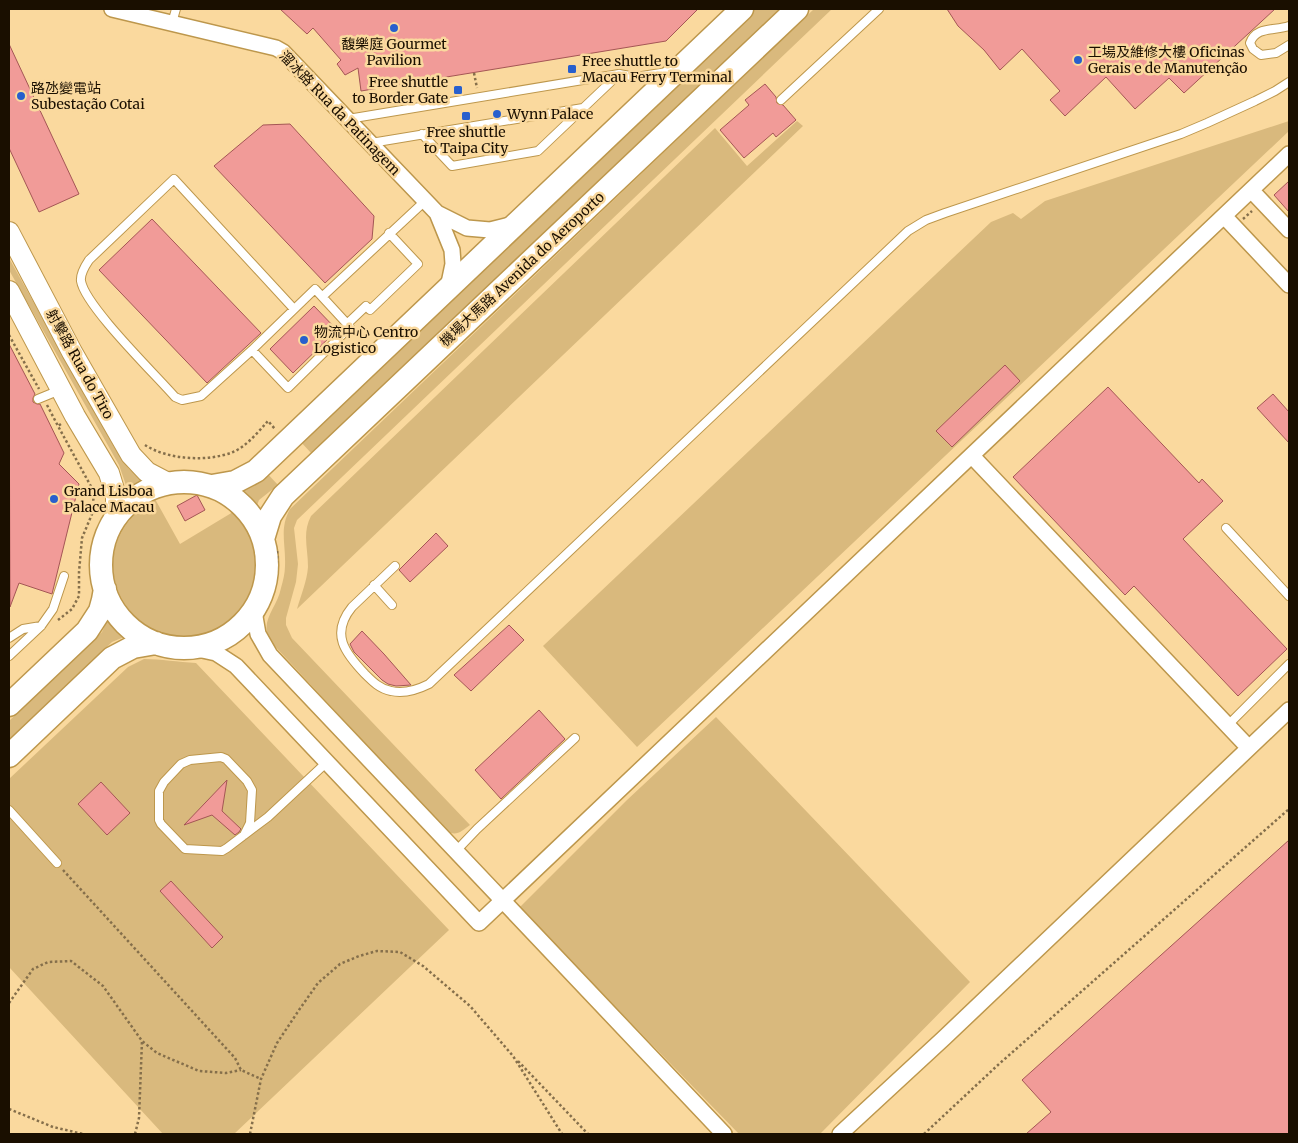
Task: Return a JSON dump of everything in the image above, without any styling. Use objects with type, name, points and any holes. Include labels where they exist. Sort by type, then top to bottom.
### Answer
[{"type":"main road","points":[[212,486],[235,482],[256,471],[742,9]]},
{"type":"main road","name":"機場大馬路 Avenida do Aeroporto","points":[[264,540],[270,516],[283,496],[797,9]]},
{"type":"main road","points":[[9,705],[87,631],[100,611],[104,600],[101,565],[104,542],[114,520],[128,503],[147,490],[168,483],[190,482],[212,486],[234,498],[252,516],[264,540],[267,558],[266,576],[262,594],[254,611],[242,625],[228,636],[211,644],[193,648],[174,648],[156,643],[139,634],[124,622],[112,606],[104,589]]},
{"type":"main road","points":[[9,756],[112,658],[132,647],[156,643]]},
{"type":"street","name":"溜冰路 Rua da Patinagem","points":[[112,9],[174,16],[276,48],[283,52],[437,213],[467,228],[490,230],[516,224]]},
{"type":"street","points":[[193,648],[216,654],[236,666],[479,923],[972,456],[1229,222],[1251,190],[1289,154]]},
{"type":"street","points":[[1251,190],[1289,230]]},
{"type":"street","name":"溜冰路 Rua da Patinagem","points":[[437,213],[452,250],[453,264],[448,288]]},
{"type":"street","points":[[1229,222],[1289,285]]},
{"type":"street","name":"射擊路 Rua do Tiro","points":[[9,232],[72,352],[131,455],[147,472],[168,483]]},
{"type":"street","name":"射擊路 Rua do Tiro","points":[[9,291],[62,389],[67,421],[109,473],[116,496],[114,520]]},
{"type":"street","points":[[972,456],[1249,748]]},
{"type":"street","points":[[254,611],[258,634],[270,655],[724,1134]]},
{"type":"street","points":[[840,1134],[951,1032],[1289,710]]},
{"type":"lane","points":[[781,100],[879,9]]},
{"type":"lane","points":[[1289,26],[1262,30],[1252,37],[1250,43],[1253,49],[1261,55],[1276,53],[1289,46]]},
{"type":"lane","points":[[348,120],[619,74],[636,77],[678,70]]},
{"type":"lane","points":[[422,134],[452,166],[538,151],[619,74]]},
{"type":"lane","points":[[395,566],[347,614],[341,630],[344,647],[353,662],[375,684],[383,689],[399,692],[419,689],[429,684],[908,231],[926,220],[945,213],[1198,127],[1289,82]]},
{"type":"lane","points":[[371,143],[584,108]]},
{"type":"lane","points":[[252,350],[288,388],[350,327],[315,289],[252,350],[201,396],[182,400],[175,397],[98,312],[83,289],[80,279],[84,268],[89,260],[174,179],[294,309]]},
{"type":"lane","points":[[323,296],[425,201]]},
{"type":"lane","points":[[347,324],[366,306],[370,310],[418,264],[390,233]]},
{"type":"lane","points":[[40,398],[62,389]]},
{"type":"lane","points":[[1226,528],[1289,596]]},
{"type":"lane","points":[[9,656],[41,626],[53,609],[64,576]]},
{"type":"lane","points":[[374,585],[392,605]]},
{"type":"lane","points":[[9,638],[23,629],[41,626]]},
{"type":"lane","points":[[1228,725],[1289,664]]},
{"type":"lane","points":[[456,851],[575,738]]},
{"type":"lane","points":[[244,835],[250,823],[252,790],[248,781],[226,759],[218,756],[185,761],[164,782],[159,791],[159,820],[161,824],[185,849],[222,851],[244,835],[268,817],[327,762]]},
{"type":"lane","points":[[9,810],[57,863]]},
{"type":"path","points":[[1229,222],[1262,201]]},
{"type":"path","points":[[9,335],[40,398],[67,421],[94,492],[92,514],[82,538],[79,596],[72,609],[58,620]]},
{"type":"path","points":[[924,1134],[999,1064],[1289,809]]},
{"type":"path","points":[[57,863],[235,1058],[241,1070],[261,1080]]},
{"type":"path","points":[[250,1134],[261,1080],[277,1043],[318,983],[340,964],[378,951],[400,952],[423,966],[470,1006],[513,1056],[588,1134]]},
{"type":"path","points":[[9,1003],[32,969],[48,962],[72,962],[103,986],[142,1041],[157,1053],[199,1071],[226,1073],[241,1070]]},
{"type":"path","points":[[135,1134],[139,1118],[142,1080],[142,1041]]},
{"type":"path","points":[[513,1056],[562,1134]]},
{"type":"path","points":[[9,1109],[54,1127],[83,1134]]},
{"type":"shaded area","points":[[754,9],[784,9],[312,454],[299,440]]},
{"type":"shaded area","points":[[814,9],[832,9],[297,520],[294,528],[298,564],[296,582],[286,618],[286,625],[292,638],[470,825],[459,832],[450,833],[271,642],[268,635],[267,621],[279,595],[284,574],[284,530],[290,509]]},
{"type":"shaded area","points":[[797,121],[803,126],[297,609],[308,567],[306,535],[311,516],[715,128],[747,166]]},
{"type":"shaded area","points":[[1289,121],[1289,131],[637,747],[543,646],[991,222],[1013,213],[1021,219],[1045,201]]},
{"type":"shaded area","points":[[9,258],[114,447],[129,469],[143,480],[128,491],[119,465],[9,270]]},
{"type":"shaded area","points":[[264,470],[278,485],[259,500],[256,508],[238,486]]},
{"type":"shaded area","points":[[155,499],[180,544],[233,512],[251,541],[256,570],[249,596],[233,617],[211,632],[185,638],[159,633],[133,614],[124,603],[118,590],[113,569],[114,552],[117,542],[132,518]]},
{"type":"shaded area","points":[[108,619],[124,637],[112,642],[9,740],[9,721],[102,632]]},
{"type":"shaded area","points":[[144,659],[196,663],[449,930],[234,1134],[163,1134],[9,967],[9,779],[128,667]]},
{"type":"shaded area","points":[[716,717],[970,982],[820,1134],[739,1134],[519,908],[627,800]]},
{"type":"building","name":"Wynn Palace","points":[[280,9],[698,9],[666,41],[361,91],[358,68],[345,75],[337,64],[341,60],[313,28],[307,34]]},
{"type":"building","points":[[947,9],[1275,9],[1184,93],[1169,78],[1135,109],[1106,77],[1065,116],[1050,100],[1060,91],[1022,49],[1000,70],[984,50],[958,26]]},
{"type":"building","name":"路氹變電站 Subestação Cotai","points":[[9,44],[79,194],[39,212],[9,148]]},
{"type":"building","points":[[765,84],[776,97],[777,103],[783,105],[796,120],[776,137],[773,133],[744,158],[720,130],[749,105],[745,100]]},
{"type":"building","points":[[290,124],[374,216],[372,239],[325,283],[214,166],[263,125]]},
{"type":"building","points":[[1289,181],[1289,212],[1274,195]]},
{"type":"building","points":[[152,219],[261,333],[207,383],[99,270]]},
{"type":"building","name":"物流中心 Centro Logistico","points":[[314,306],[337,330],[293,373],[270,349]]},
{"type":"building","points":[[9,344],[35,394],[33,402],[40,404],[64,453],[59,464],[79,484],[52,594],[19,583],[10,607]]},
{"type":"building","points":[[1005,365],[1020,381],[952,447],[936,431]]},
{"type":"building","points":[[1108,387],[1199,483],[1202,479],[1223,501],[1183,539],[1287,649],[1238,696],[1134,586],[1125,595],[1013,477]]},
{"type":"building","points":[[1273,394],[1289,412],[1289,443],[1257,408]]},
{"type":"building","points":[[197,495],[205,510],[185,521],[177,506]]},
{"type":"building","points":[[436,533],[448,546],[410,582],[399,570]]},
{"type":"building","points":[[509,625],[524,640],[471,691],[454,675]]},
{"type":"building","points":[[362,631],[411,685],[396,686],[388,684],[354,652],[350,644]]},
{"type":"building","points":[[539,710],[565,739],[501,799],[475,770]]},
{"type":"building","points":[[227,780],[222,811],[241,829],[239,832],[235,835],[212,815],[184,825]]},
{"type":"building","points":[[101,782],[130,813],[107,835],[78,804]]},
{"type":"building","points":[[1289,840],[1289,1134],[1026,1134],[1051,1112],[1022,1080]]},
{"type":"building","points":[[171,881],[223,937],[212,948],[160,891]]},
{"type":"place","name":"馥樂庭 Gourmet Pavilion","points":[[394,28]]},
{"type":"place","name":"工場及維修大樓 Oficinas Gerais e de Manutenção","points":[[1078,60]]},
{"type":"place","name":"Free shuttle to Macau Ferry Terminal","points":[[572,69]]},
{"type":"place","name":"Free shuttle to Border Gate","points":[[458,90]]},
{"type":"place","name":"路氹變電站 Subestação Cotai","points":[[21,96]]},
{"type":"place","name":"Wynn Palace","points":[[497,114]]},
{"type":"place","name":"Free shuttle to Taipa City","points":[[466,116]]},
{"type":"place","name":"物流中心 Centro Logistico","points":[[304,340]]},
{"type":"place","name":"Grand Lisboa Palace Macau","points":[[54,499]]}]
